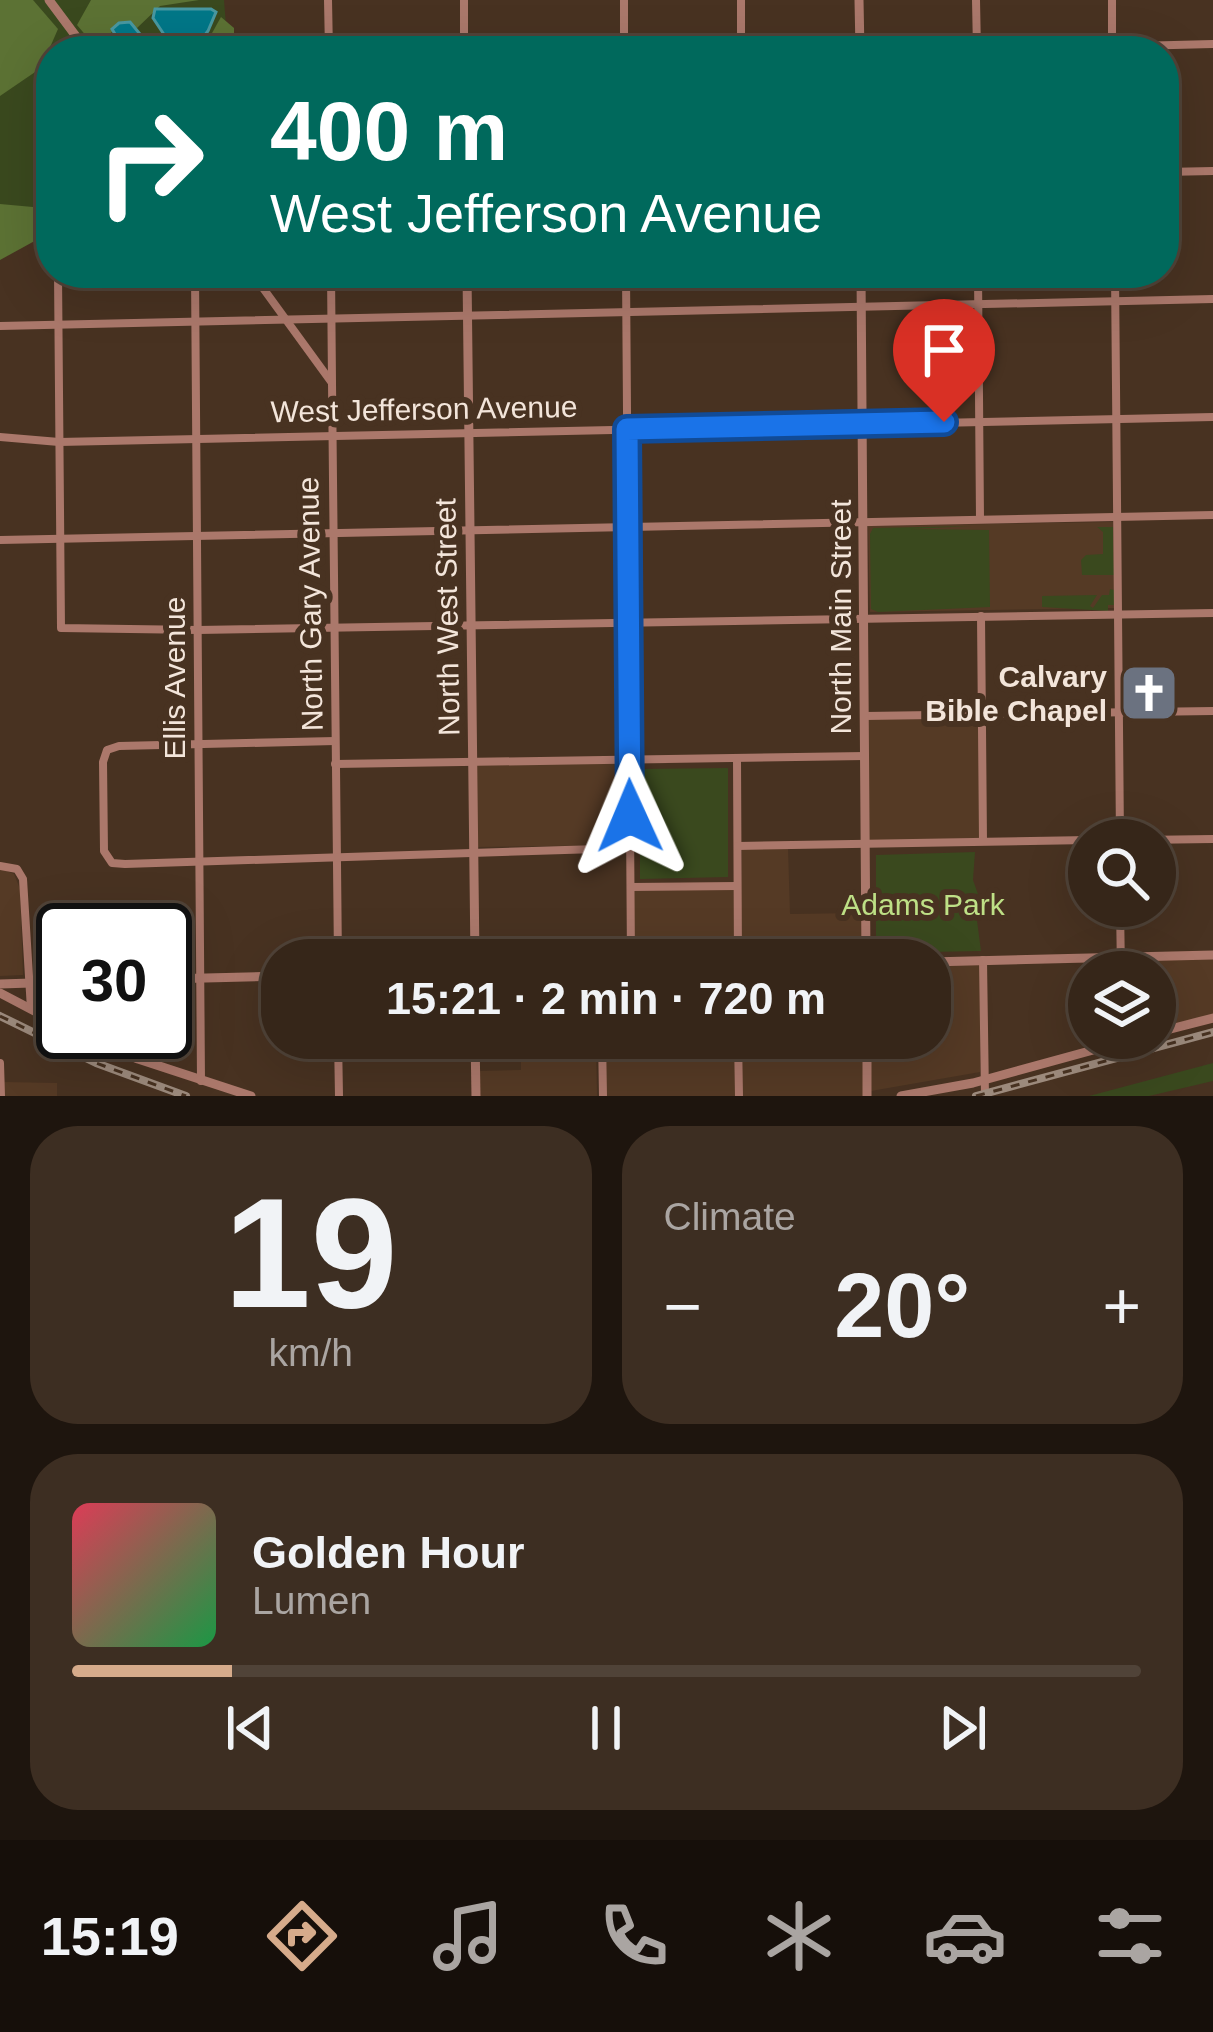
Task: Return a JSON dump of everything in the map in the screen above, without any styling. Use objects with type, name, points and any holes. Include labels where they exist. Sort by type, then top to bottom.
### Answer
[{"type":"street","points":[[49,0],[76,36]]},
{"type":"street","points":[[328,0],[329,36]]},
{"type":"street","points":[[464,0],[464,36]]},
{"type":"street","points":[[624,0],[624,36]]},
{"type":"street","points":[[741,0],[741,36]]},
{"type":"street","points":[[860,0],[860,36]]},
{"type":"street","points":[[976,0],[976,36]]},
{"type":"street","points":[[1112,0],[1112,36]]},
{"type":"street","points":[[1179,46],[1213,44]]},
{"type":"street","points":[[1179,172],[1213,171]]},
{"type":"street","points":[[58,288],[61,628],[198,630],[1213,613]]},
{"type":"street","name":"Ellis Avenue","points":[[195,288],[201,1082]]},
{"type":"street","points":[[263,288],[332,383]]},
{"type":"street","name":"North Gary Avenue","points":[[331,288],[338,939]]},
{"type":"street","name":"North West Street","points":[[467,288],[475,939]]},
{"type":"street","points":[[626,288],[631,939]]},
{"type":"street","name":"North Main Street","points":[[861,288],[866,939]]},
{"type":"street","points":[[978,288],[980,519]]},
{"type":"street","points":[[1115,288],[1120,819]]},
{"type":"street","points":[[0,326],[1213,299]]},
{"type":"street","name":"West Jefferson Avenue","points":[[0,437],[59,442],[1213,417]]},
{"type":"street","points":[[0,541],[1213,515]]},
{"type":"street","points":[[981,616],[983,841]]},
{"type":"street","points":[[865,716],[1213,711]]},
{"type":"street","points":[[335,741],[107,750],[103,762],[104,847],[112,862],[630,848]]},
{"type":"street","points":[[335,764],[865,756]]},
{"type":"street","points":[[737,759],[738,939]]},
{"type":"street","points":[[1176,840],[1213,839]]},
{"type":"street","points":[[739,846],[1068,841]]},
{"type":"street","points":[[0,866],[14,867],[22,875],[31,1009]]},
{"type":"street","points":[[631,887],[738,886]]},
{"type":"street","points":[[1176,955],[1213,955]]},
{"type":"street","points":[[951,961],[1068,958]]},
{"type":"street","points":[[983,960],[985,1096]]},
{"type":"street","points":[[192,978],[261,977]]},
{"type":"street","points":[[0,988],[36,983]]},
{"type":"street","points":[[0,988],[36,1012]]},
{"type":"street","points":[[1176,1028],[1213,1018]]},
{"type":"street","points":[[901,1096],[1068,1055]]},
{"type":"street","points":[[143,1059],[251,1096]]},
{"type":"street","points":[[338,1059],[339,1096]]},
{"type":"street","points":[[475,1059],[476,1096]]},
{"type":"street","points":[[602,1059],[603,1096]]},
{"type":"street","points":[[738,1059],[739,1096]]},
{"type":"street","points":[[867,1059],[867,1096]]},
{"type":"street","points":[[0,1064],[1,1096]]},
{"type":"shaded area","points":[[1113,522],[1115,608],[870,612],[868,526]]},
{"type":"shaded area","points":[[980,716],[980,838],[868,842],[867,719]]},
{"type":"shaded area","points":[[475,763],[627,763],[628,845],[476,847]]},
{"type":"shaded area","points":[[788,848],[790,914],[863,913],[863,939],[740,939],[742,850]]},
{"type":"shaded area","points":[[0,868],[14,874],[20,889],[23,975],[0,976]]},
{"type":"shaded area","points":[[734,889],[735,939],[633,939],[632,891]]},
{"type":"shaded area","points":[[1176,958],[1213,958],[1213,1014],[1176,1024]]},
{"type":"shaded area","points":[[980,963],[980,1072],[871,1091],[870,1059],[951,1059],[951,964]]},
{"type":"shaded area","points":[[521,1059],[596,1059],[597,1096],[479,1096],[479,1071],[521,1070]]},
{"type":"shaded area","points":[[605,1059],[863,1059],[864,1096],[605,1096]]},
{"type":"shaded area","points":[[4,1082],[57,1083],[57,1096],[4,1096]]},
{"type":"green space","points":[[0,0],[224,0],[227,36],[36,36],[36,216],[0,216]]},
{"type":"green space","points":[[0,0],[33,0],[58,29],[55,36],[36,36],[36,71],[0,96]]},
{"type":"green space","points":[[91,0],[199,0],[160,6],[137,28],[124,21],[108,36],[86,36],[77,25]]},
{"type":"green space","points":[[221,17],[234,28],[234,36],[210,36]]},
{"type":"green space","points":[[0,204],[33,207],[36,240],[0,260]]},
{"type":"green space","points":[[971,526],[911,529],[989,530],[990,607],[871,609],[873,528]]},
{"type":"green space","points":[[1097,527],[1113,527],[1114,575],[1082,575],[1081,560],[1086,555],[1103,554],[1103,532]]},
{"type":"green space","points":[[1114,590],[1114,605],[1108,605],[1108,611],[1042,607],[1042,596],[1097,595],[1093,608]]},
{"type":"green space","points":[[728,768],[728,877],[640,879],[640,769]]},
{"type":"green space","name":"Adams Park","points":[[975,852],[973,880],[979,897],[975,905],[981,951],[951,952],[951,939],[876,939],[876,855]]},
{"type":"green space","points":[[1213,1063],[1213,1081],[1149,1096],[1089,1096]]},
{"type":"water","points":[[155,9],[216,12],[204,36],[165,36],[153,18]]},
{"type":"water","points":[[130,22],[142,36],[116,36],[112,29]]},
{"type":"railway","points":[[0,1016],[96,1063],[186,1096]]},
{"type":"railway","points":[[976,1096],[1213,1032]]},
{"type":"place","name":"Calvary Bible Chapel","points":[[1149,693]]},
{"type":"route","points":[[630,816],[627,429],[944,422]]}]
